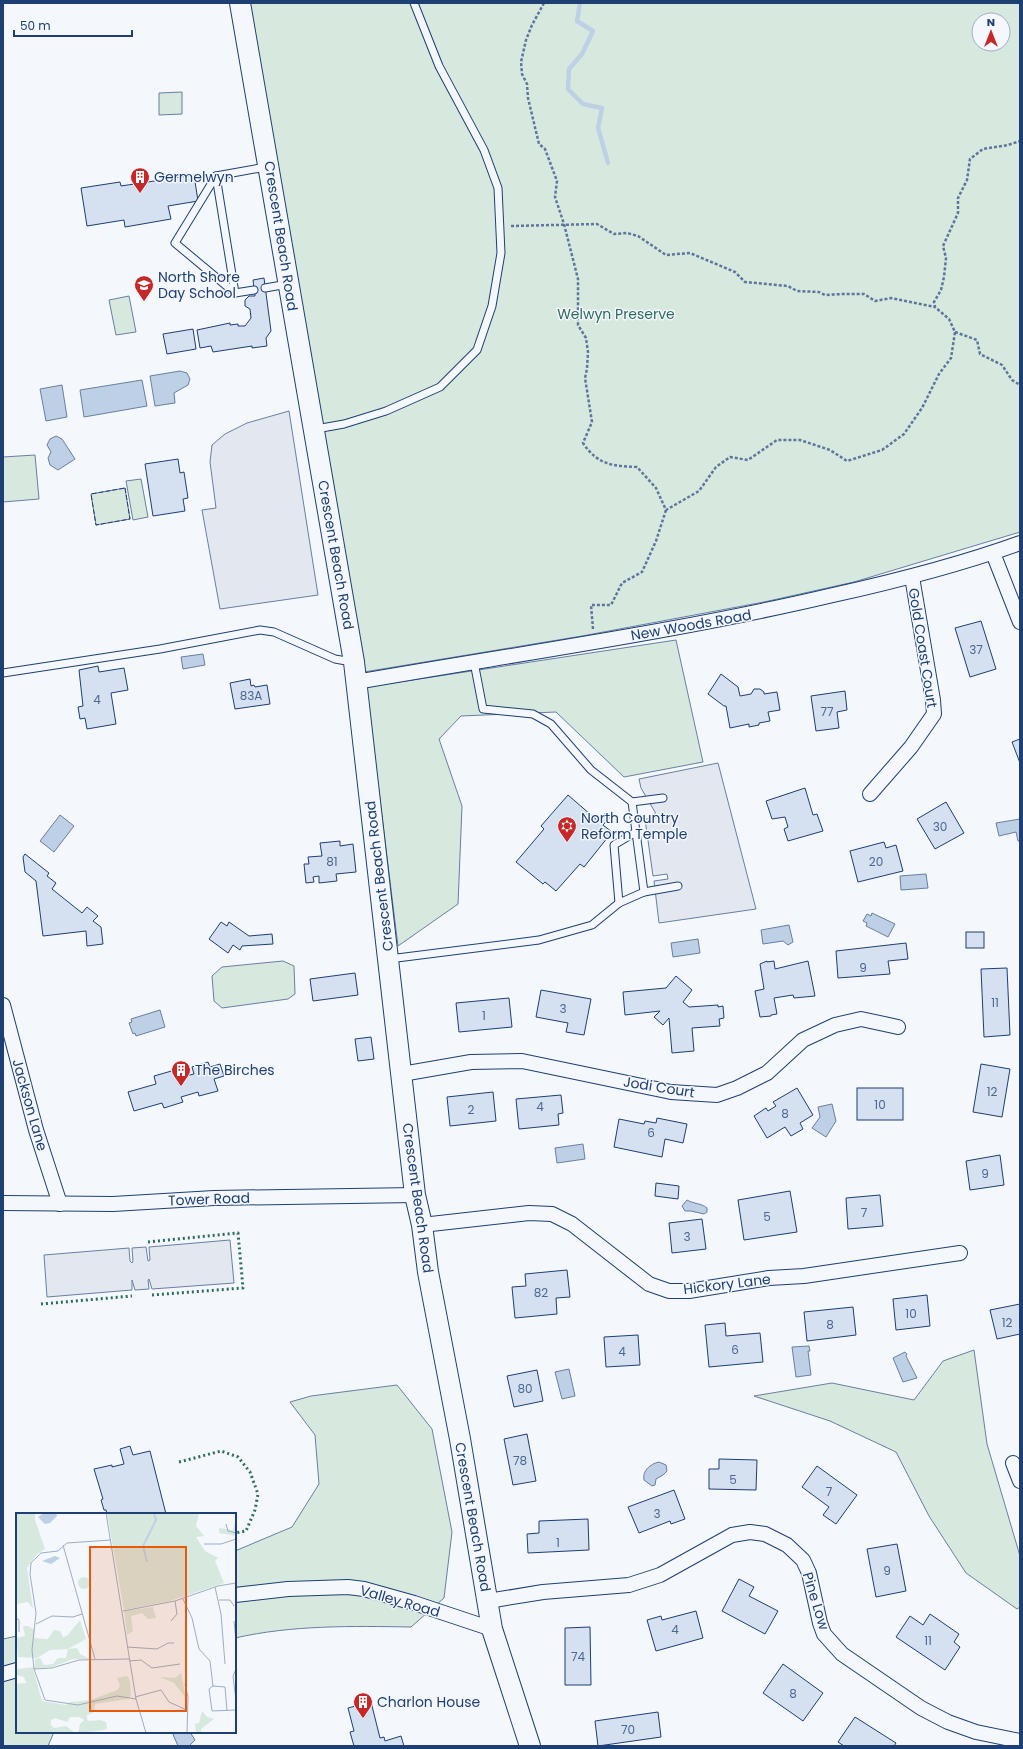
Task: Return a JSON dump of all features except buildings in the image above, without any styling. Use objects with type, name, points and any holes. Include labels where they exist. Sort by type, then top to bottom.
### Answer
[{"type":"street","name":"Crescent Beach Road","points":[[240,3],[270,167],[288,284],[355,672],[415,1195],[422,1225],[428,1272],[460,1439],[492,1630],[530,1746]]},
{"type":"street","name":"New Woods Road","points":[[355,672],[474,662],[761,612],[912,577],[993,553],[1020,543]]},
{"type":"street","points":[[993,553],[1020,622]]},
{"type":"street","name":"Gold Coast Court","points":[[870,794],[911,747],[934,714],[933,700],[912,577]]},
{"type":"street","name":"Jackson Lane","points":[[3,1005],[36,1130],[60,1204]]},
{"type":"street","name":"Jodi Court","points":[[402,1074],[471,1062],[522,1061],[671,1092],[717,1095],[737,1088],[768,1072],[803,1040],[835,1025],[861,1019],[898,1027]]},
{"type":"street","name":"Tower Road","points":[[3,1203],[113,1204],[214,1198],[415,1195]]},
{"type":"street","name":"Hickory Lane","points":[[422,1225],[529,1214],[552,1214],[572,1224],[649,1284],[669,1291],[689,1291],[960,1253]]},
{"type":"street","points":[[1013,1463],[1020,1481]]},
{"type":"street","name":"Pine Low","points":[[488,1601],[543,1592],[629,1585],[660,1575],[732,1535],[750,1532],[765,1534],[788,1545],[802,1560],[809,1573],[820,1624],[824,1634],[842,1654],[921,1708],[948,1722],[976,1732],[1020,1741]]},
{"type":"street","name":"Valley Road","points":[[236,1595],[288,1589],[356,1588],[414,1603],[492,1630]]},
{"type":"street","points":[[3,1674],[16,1670]]},
{"type":"lane","points":[[314,429],[344,424],[386,412],[440,387],[477,350],[492,306],[501,253],[498,188],[484,150],[439,66],[414,3]]},
{"type":"lane","points":[[254,290],[235,293],[175,243],[216,176],[270,167]]},
{"type":"lane","points":[[216,176],[235,293]]},
{"type":"lane","points":[[265,288],[288,284]]},
{"type":"lane","points":[[3,673],[160,649],[260,630],[274,632],[335,659],[355,672]]},
{"type":"lane","points":[[474,662],[483,709],[533,714],[551,724],[591,770],[632,802],[644,892]]},
{"type":"lane","points":[[632,802],[664,798]]},
{"type":"lane","points":[[619,903],[614,846],[636,832]]},
{"type":"lane","points":[[388,959],[540,940],[592,925],[619,903],[644,892],[678,886]]},
{"type":"path","points":[[544,3],[526,40],[521,62],[522,74],[527,84],[528,98],[539,144],[545,150],[557,181],[555,197],[564,224],[578,279],[578,325],[586,338],[588,352],[585,378],[592,422],[583,443],[592,456],[612,466],[637,467],[656,488],[666,510]]},
{"type":"path","points":[[935,307],[934,302],[941,290],[944,277],[946,258],[943,246],[958,213],[958,198],[967,180],[970,159],[983,150],[1020,141]]},
{"type":"path","points":[[500,226],[597,224],[614,234],[627,233],[638,236],[666,255],[690,253],[735,272],[745,282],[788,286],[797,291],[819,292],[825,295],[864,294],[875,301],[892,298],[935,307],[949,319],[955,332],[951,358],[939,374],[922,408],[904,434],[882,450],[846,461],[830,450],[800,440],[777,440],[748,460],[730,457],[716,467],[699,491],[666,510],[656,541],[642,572],[622,583],[611,605],[591,605],[593,642]]},
{"type":"path","points":[[955,332],[977,340],[980,354],[1002,365],[1012,380],[1020,385]]},
{"type":"green space","name":"Welwyn Preserve","points":[[245,3],[1020,3],[1020,532],[854,582],[764,602],[582,636],[364,672]]},
{"type":"green space","points":[[182,92],[182,114],[159,115],[159,93]]},
{"type":"green space","points":[[129,296],[136,332],[116,335],[109,300]]},
{"type":"green space","points":[[35,455],[39,499],[3,502],[3,457]]},
{"type":"green space","points":[[141,479],[148,517],[133,520],[126,481]]},
{"type":"green space","points":[[125,488],[130,519],[96,525],[91,494]]},
{"type":"green space","points":[[676,640],[703,762],[624,777],[556,712],[461,716],[439,739],[462,806],[458,904],[398,946],[366,687]]},
{"type":"green space","points":[[283,961],[294,966],[295,994],[288,999],[222,1008],[214,1001],[212,976],[222,967]]},
{"type":"green space","points":[[974,1350],[987,1444],[1020,1556],[1020,1607],[1017,1609],[966,1573],[929,1516],[896,1452],[830,1421],[754,1396],[832,1383],[914,1400],[943,1361]]},
{"type":"green space","points":[[397,1385],[432,1429],[452,1532],[444,1598],[411,1627],[322,1627],[278,1631],[236,1638],[236,1551],[292,1527],[319,1484],[315,1435],[290,1402],[311,1396]]},
{"type":"green space","points":[[16,1636],[16,1733],[54,1733],[48,1746],[3,1746],[3,1639]]},
{"type":"shaded area","points":[[289,411],[318,595],[220,609],[202,510],[216,508],[210,462],[212,445],[225,434],[247,423]]},
{"type":"shaded area","points":[[718,763],[756,909],[659,923],[654,881],[668,879],[667,874],[653,876],[645,819],[656,818],[655,812],[641,788],[639,779]]},
{"type":"shaded area","points":[[230,1240],[234,1283],[152,1289],[149,1279],[149,1289],[135,1290],[132,1280],[132,1290],[47,1297],[44,1255],[129,1248],[130,1261],[132,1263],[132,1248],[146,1247],[148,1261],[150,1260],[149,1247]]},
{"type":"water","points":[[180,371],[187,373],[190,379],[188,385],[174,393],[175,403],[155,406],[150,376]]},
{"type":"water","points":[[142,380],[147,406],[84,417],[80,390]]},
{"type":"water","points":[[62,385],[67,417],[46,421],[40,389]]},
{"type":"water","points":[[56,436],[62,439],[75,459],[58,470],[50,465],[48,458],[51,452],[47,445],[50,439]]},
{"type":"water","points":[[203,654],[205,665],[183,669],[181,657]]},
{"type":"water","points":[[60,815],[74,826],[54,852],[40,841]]},
{"type":"water","points":[[1020,819],[1020,841],[1018,841],[1016,832],[999,836],[996,823]]},
{"type":"water","points":[[926,874],[928,888],[901,890],[900,876]]},
{"type":"water","points":[[872,913],[895,924],[888,937],[866,926],[867,923],[863,921],[867,914],[871,916]]},
{"type":"water","points":[[789,925],[793,942],[788,945],[783,941],[763,944],[761,930]]},
{"type":"water","points":[[698,939],[700,953],[673,957],[671,943]]},
{"type":"water","points":[[160,1010],[165,1027],[136,1036],[135,1033],[133,1034],[129,1023],[132,1022],[131,1019]]},
{"type":"water","points":[[832,1104],[836,1121],[826,1137],[812,1128],[820,1117],[818,1107]]},
{"type":"water","points":[[583,1144],[585,1159],[557,1163],[555,1148]]},
{"type":"water","points":[[687,1200],[705,1206],[707,1208],[707,1212],[704,1214],[685,1211],[682,1206]]},
{"type":"water","points":[[809,1346],[810,1351],[808,1351],[811,1375],[796,1377],[792,1347]]},
{"type":"water","points":[[905,1352],[917,1378],[903,1382],[893,1358]]},
{"type":"water","points":[[569,1369],[575,1396],[562,1399],[555,1372]]},
{"type":"water","points":[[659,1462],[666,1465],[667,1471],[656,1479],[655,1485],[652,1486],[644,1480],[644,1474],[647,1468]]},
{"type":"water","points":[[172,1733],[191,1733],[195,1740],[189,1746],[178,1746]]},
{"type":"waterway","points":[[580,3],[577,21],[593,31],[582,54],[569,69],[568,89],[583,104],[602,108],[598,128],[608,163]]},
{"type":"hedge","points":[[148,1242],[238,1233],[243,1288],[152,1295]]},
{"type":"hedge","points":[[41,1304],[132,1296]]},
{"type":"hedge","points":[[179,1462],[221,1451],[238,1457],[250,1472],[258,1494],[255,1510],[246,1531],[236,1533]]},
{"type":"fence","points":[[125,488],[130,519],[96,525],[91,494],[125,488]]},
{"type":"place","name":"Germelwyn","points":[[140,194]]},
{"type":"place","name":"North Shore Day School","points":[[144,302]]},
{"type":"place","name":"North Country Reform Temple","points":[[567,843]]},
{"type":"place","name":"The Birches","points":[[181,1087]]},
{"type":"place","name":"Charlon House","points":[[363,1719]]}]
